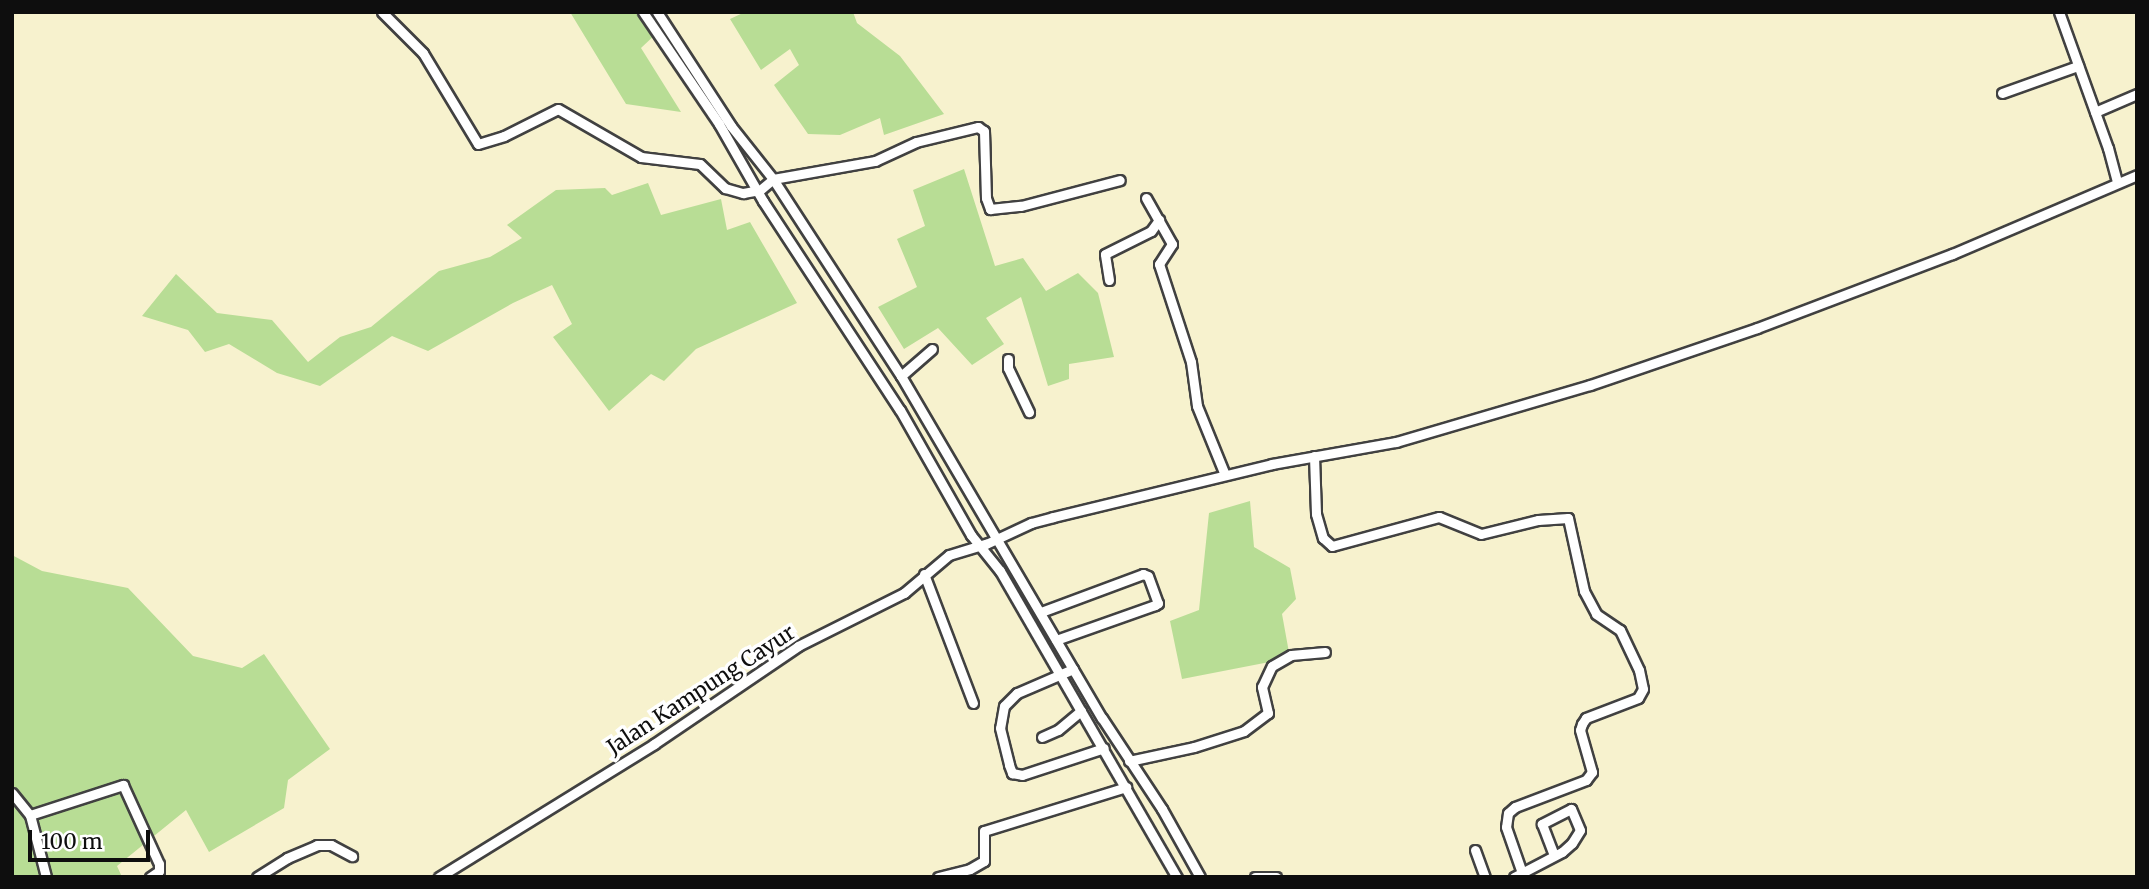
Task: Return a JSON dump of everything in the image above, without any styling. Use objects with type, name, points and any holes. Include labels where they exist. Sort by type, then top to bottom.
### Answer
[{"type":"street","points":[[382,12],[423,53],[478,144],[504,136],[558,109],[641,157],[700,164],[725,188],[743,193],[759,190],[772,181],[875,161],[916,142],[978,127],[984,131],[986,198],[990,209],[1033,203],[1120,180]]},
{"type":"street","points":[[643,12],[719,124],[900,410],[971,535],[990,542]]},
{"type":"street","points":[[2059,12],[2117,182]]},
{"type":"street","points":[[658,13],[731,126],[772,181],[901,376],[990,542],[1041,612],[1129,761],[1162,809],[1200,877]]},
{"type":"street","points":[[2002,93],[2078,66]]},
{"type":"street","points":[[2095,112],[2137,94]]},
{"type":"street","name":"Jalan Kampung Cayur","points":[[439,877],[508,831],[654,744],[798,646],[904,593],[949,555],[990,542],[1031,523],[1225,475],[1396,442],[1666,361],[1952,254],[2137,174]]},
{"type":"street","points":[[1146,198],[1172,247],[1162,255],[1159,264],[1191,362],[1197,406],[1225,475]]},
{"type":"street","points":[[1109,280],[1105,254],[1151,231],[1158,220]]},
{"type":"street","points":[[901,376],[932,349]]},
{"type":"street","points":[[1009,359],[1008,368],[1029,412]]},
{"type":"street","points":[[1314,456],[1316,514],[1324,538],[1332,546],[1439,517],[1481,534],[1538,520],[1568,518],[1584,591],[1596,614],[1620,630],[1639,670],[1643,689],[1638,698],[1586,718],[1582,723],[1580,730],[1592,772],[1586,780],[1516,807],[1508,813],[1506,827],[1518,875],[1554,855],[1572,843],[1580,828],[1571,808],[1542,824],[1554,855]]},
{"type":"street","points":[[990,542],[1000,571],[1177,877]]},
{"type":"street","points":[[924,574],[973,703]]},
{"type":"street","points":[[1041,612],[1110,585],[1143,574],[1148,576],[1158,603],[1056,640]]},
{"type":"street","points":[[1129,761],[1194,747],[1244,731],[1268,713],[1262,687],[1272,666],[1291,656],[1325,652]]},
{"type":"street","points":[[1073,669],[1012,696],[1004,706],[1000,728],[1002,747],[1012,773],[1022,775],[1104,748]]},
{"type":"street","points":[[1042,737],[1058,730],[1081,711]]},
{"type":"street","points":[[30,815],[123,785],[160,867],[150,877]]},
{"type":"street","points":[[938,877],[970,869],[984,861],[984,831],[1126,787]]},
{"type":"street","points":[[12,793],[30,815],[47,877]]},
{"type":"street","points":[[257,877],[287,858],[317,845],[331,845],[352,856]]},
{"type":"street","points":[[1475,850],[1485,877]]},
{"type":"street","points":[[1255,877],[1276,877]]},
{"type":"shaded area","points":[[12,12],[2137,12],[2137,877],[12,877]]},
{"type":"green space","points":[[570,12],[646,12],[658,32],[641,48],[681,112],[626,104]]},
{"type":"green space","points":[[745,12],[853,12],[857,23],[900,56],[944,114],[884,135],[880,118],[840,135],[808,134],[774,85],[799,65],[790,49],[761,70],[730,19]]},
{"type":"green space","points":[[964,169],[995,266],[1023,258],[1046,291],[1078,273],[1098,293],[1114,357],[1069,364],[1069,379],[1048,386],[1021,297],[986,318],[1004,344],[972,365],[938,328],[904,349],[878,307],[917,287],[897,239],[925,226],[913,190]]},
{"type":"green space","points":[[648,183],[661,215],[721,199],[727,230],[750,222],[797,303],[696,349],[664,381],[651,374],[609,411],[553,337],[572,324],[552,285],[513,303],[428,351],[392,336],[320,386],[277,373],[229,344],[205,352],[188,330],[142,316],[176,274],[217,313],[272,320],[308,362],[340,337],[371,327],[439,271],[490,257],[522,238],[507,225],[556,190],[605,188],[612,195]]},
{"type":"green space","points":[[1250,501],[1254,547],[1290,568],[1296,599],[1282,614],[1290,658],[1182,679],[1170,621],[1199,610],[1209,513]]},
{"type":"green space","points":[[12,555],[42,571],[128,588],[193,656],[242,668],[264,654],[330,749],[288,780],[284,808],[209,852],[186,810],[117,866],[122,877],[12,877]]}]
